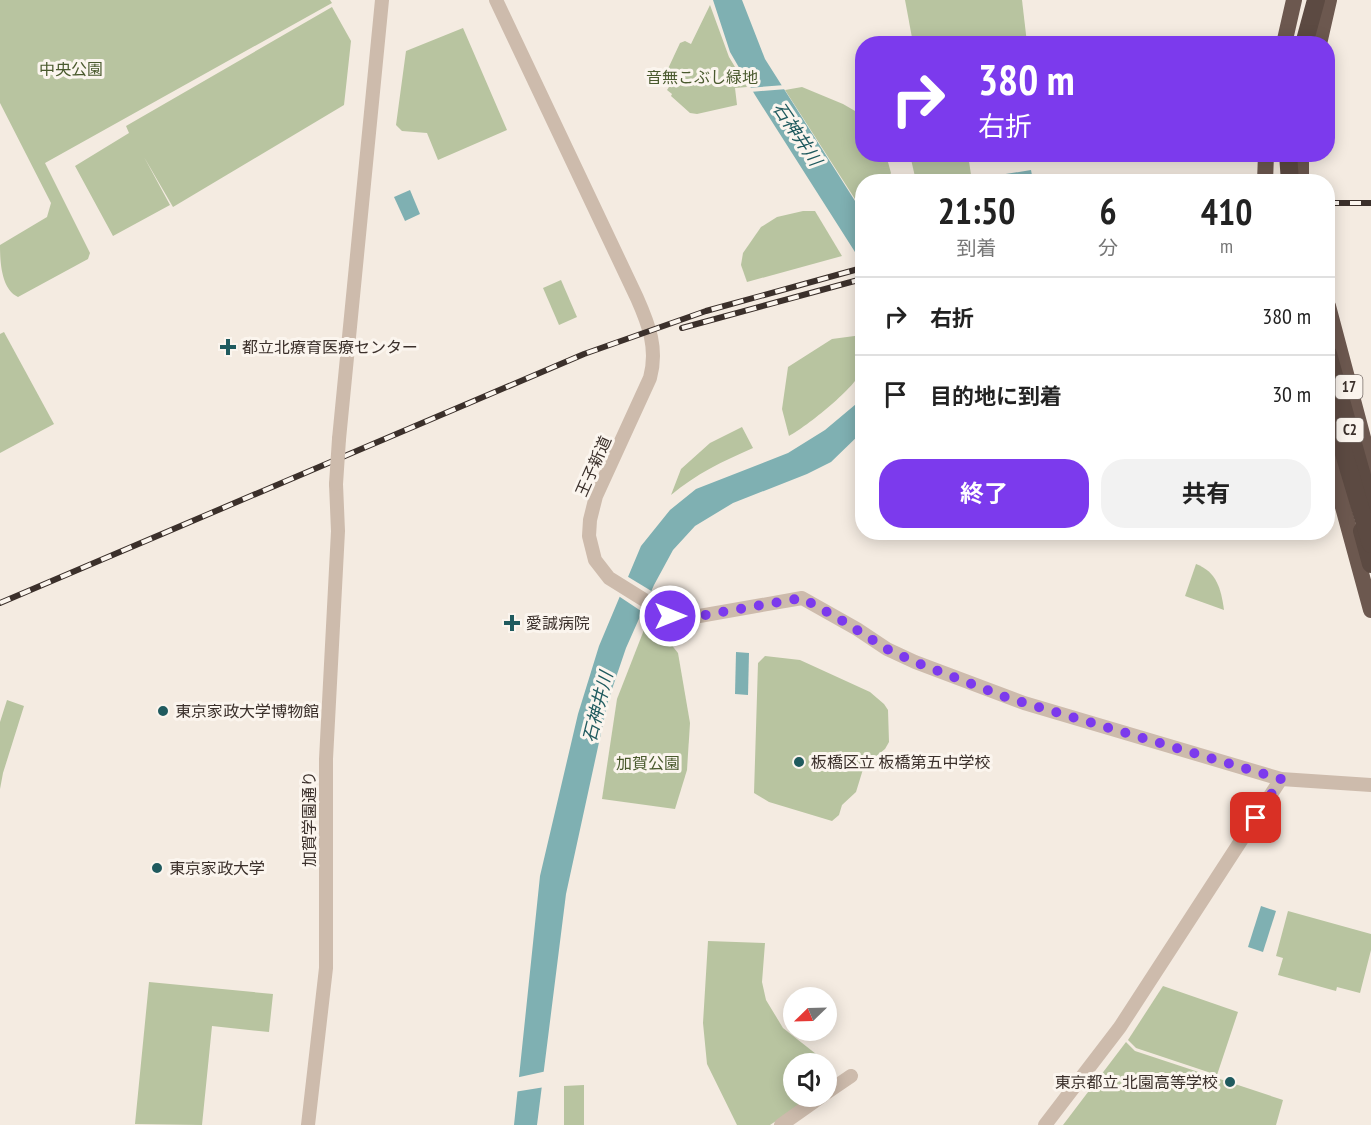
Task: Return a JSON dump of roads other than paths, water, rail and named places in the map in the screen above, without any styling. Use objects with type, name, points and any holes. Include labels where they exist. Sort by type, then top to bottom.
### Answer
[{"type":"highway","points":[[1286,36],[1294,0]]},
{"type":"highway","points":[[1305,0],[1305,36]]},
{"type":"highway","points":[[1306,36],[1314,0]]},
{"type":"highway","points":[[1308,36],[1329,0]]},
{"type":"highway","name":"17","points":[[1335,332],[1371,468]]},
{"type":"highway","name":"C2","points":[[1335,372],[1371,500]]},
{"type":"highway","name":"C2","points":[[1335,384],[1364,510]]},
{"type":"highway","points":[[1335,423],[1371,544]]},
{"type":"highway","points":[[1335,442],[1364,510],[1371,564]]},
{"type":"highway","points":[[1335,478],[1371,610]]},
{"type":"street","name":"加賀学園通り","points":[[308,1125],[326,968],[326,759],[338,539],[336,484],[382,0]]},
{"type":"street","name":"王子新道","points":[[496,0],[637,298],[652,338],[653,369],[596,496],[590,520],[589,536],[593,554],[598,566],[609,578],[670,616],[688,618],[802,598],[848,623],[887,649],[976,686],[1024,703],[1281,779]]},
{"type":"street","points":[[1045,1125],[1120,1028],[1281,779],[1371,785]]},
{"type":"street","points":[[837,1086],[851,1076]]},
{"type":"street","points":[[782,1125],[807,1107]]},
{"type":"water","name":"石神井川","points":[[713,0],[742,0],[765,59],[855,201],[855,252],[755,95],[730,52]]},
{"type":"water","points":[[1031,170],[1032,174],[1006,174]]},
{"type":"water","points":[[410,190],[420,214],[405,221],[394,197]]},
{"type":"water","name":"石神井川","points":[[855,405],[855,439],[831,462],[807,474],[733,503],[695,526],[673,550],[654,585],[626,648],[608,701],[566,894],[537,1125],[514,1125],[540,876],[578,714],[599,646],[641,546],[670,510],[696,489],[788,453],[825,430]]},
{"type":"water","points":[[736,652],[749,653],[748,695],[735,694]]},
{"type":"water","points":[[1261,906],[1276,911],[1263,952],[1248,947]]},
{"type":"railway","points":[[1335,203],[1371,203]]},
{"type":"railway","points":[[0,603],[584,354],[706,311],[855,270]]},
{"type":"railway","points":[[682,328],[855,281]]},
{"type":"place","name":"都立北療育医療センター","points":[[228,347]]},
{"type":"place","name":"愛誠病院","points":[[512,623]]},
{"type":"place","name":"東京家政大学博物館","points":[[163,711]]},
{"type":"place","name":"板橋区立 板橋第五中学校","points":[[799,762]]},
{"type":"place","name":"東京家政大学","points":[[157,868]]},
{"type":"place","name":"東京都立 北園高等学校","points":[[1230,1082]]},
{"type":"park label","name":"中央公園","points":[[71,69]]},
{"type":"park label","name":"音無こぶし緑地","points":[[702,77]]},
{"type":"park label","name":"加賀公園","points":[[648,763]]}]
